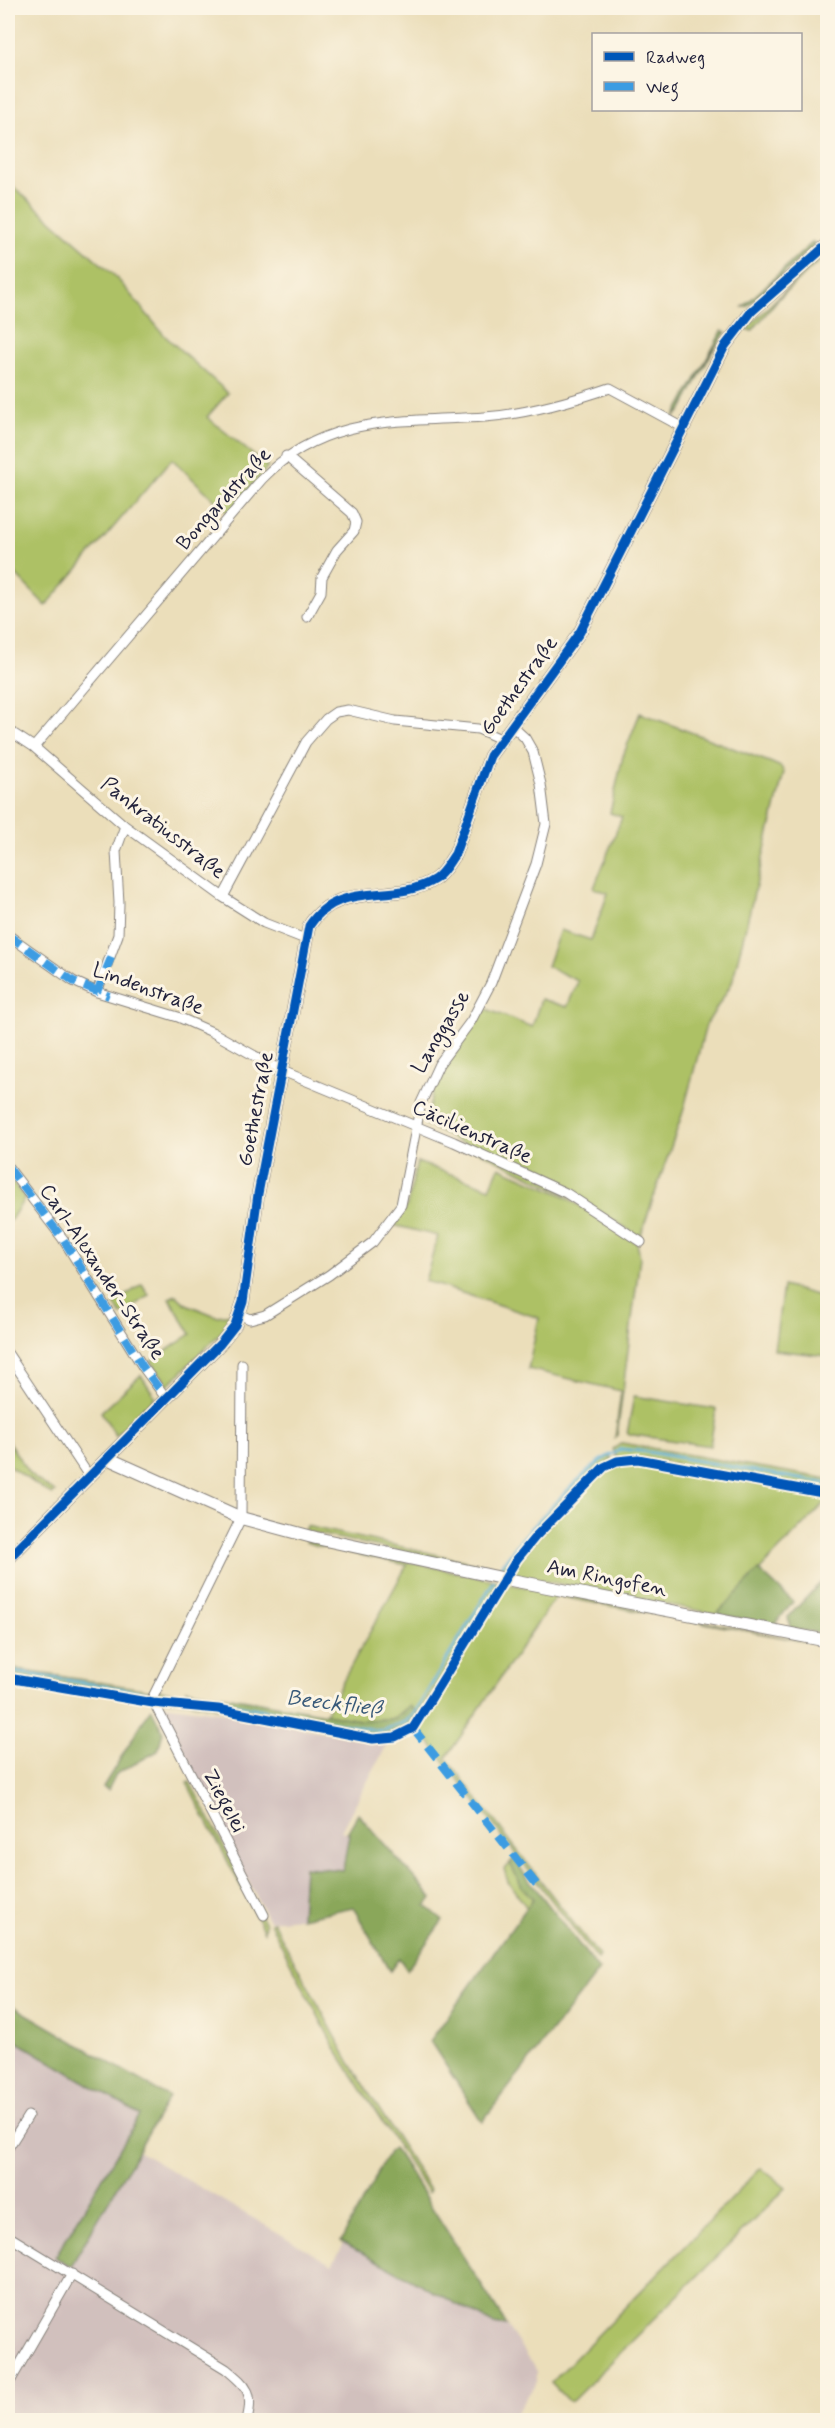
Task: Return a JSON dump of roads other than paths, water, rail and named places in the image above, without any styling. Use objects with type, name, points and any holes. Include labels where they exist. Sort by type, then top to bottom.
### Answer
[{"type":"street","name":"Goethestraße","points":[[8,1559],[229,1335],[240,1315],[280,1070],[298,990],[305,939],[317,913],[328,904],[345,898],[413,888],[440,875],[455,854],[490,756],[580,632],[725,346],[752,311],[828,244]]},
{"type":"street","name":"Bongardstraße","points":[[34,747],[262,479],[286,456],[331,433],[367,424],[486,417],[540,408],[610,388],[684,428]]},
{"type":"street","points":[[286,456],[352,513],[356,522],[354,531],[337,550],[322,577],[321,592],[307,618]]},
{"type":"street","points":[[223,897],[306,742],[314,730],[336,712],[348,710],[395,721],[478,729],[503,740]]},
{"type":"street","name":"Langgasse","points":[[240,1315],[250,1319],[279,1308],[329,1275],[373,1242],[402,1205],[421,1103],[439,1064],[471,1021],[490,983],[536,864],[546,824],[541,784],[533,752],[525,738],[513,727]]},
{"type":"street","name":"Pankratiusstraße","points":[[8,730],[34,747],[125,826],[223,897],[264,923],[305,939]]},
{"type":"street","points":[[97,992],[118,934],[116,851],[125,826]]},
{"type":"street","name":"Lindenstraße","points":[[8,935],[73,981],[97,992],[187,1021],[241,1046],[280,1070]]},
{"type":"street","name":"Cäcilienstraße","points":[[280,1070],[566,1193],[641,1242]]},
{"type":"street","name":"Carl-Alexander-Straße","points":[[8,1167],[63,1239],[143,1367],[166,1398]]},
{"type":"street","points":[[8,1353],[88,1476]]},
{"type":"street","points":[[8,1678],[153,1703],[152,1696],[241,1518],[242,1364]]},
{"type":"street","name":"Am Ringofen","points":[[106,1458],[241,1518],[340,1543],[506,1579],[828,1641]]},
{"type":"street","name":"Ziegelei","points":[[153,1703],[264,1915]]},
{"type":"street","points":[[8,2148],[28,2116]]},
{"type":"street","points":[[8,2236],[226,2369],[245,2385],[252,2402],[247,2421]]},
{"type":"street","points":[[8,2385],[72,2274]]},
{"type":"waterway","name":"Beeckfließ","points":[[615,1453],[621,1449],[648,1452],[828,1484]]},
{"type":"waterway","name":"Beeckfließ","points":[[500,1569],[520,1541],[552,1506],[585,1474],[612,1454]]},
{"type":"waterway","name":"Beeckfließ","points":[[161,1695],[219,1702],[381,1731],[405,1722],[414,1714],[494,1581]]},
{"type":"waterway","name":"Beeckfließ","points":[[8,1671],[148,1693]]}]
